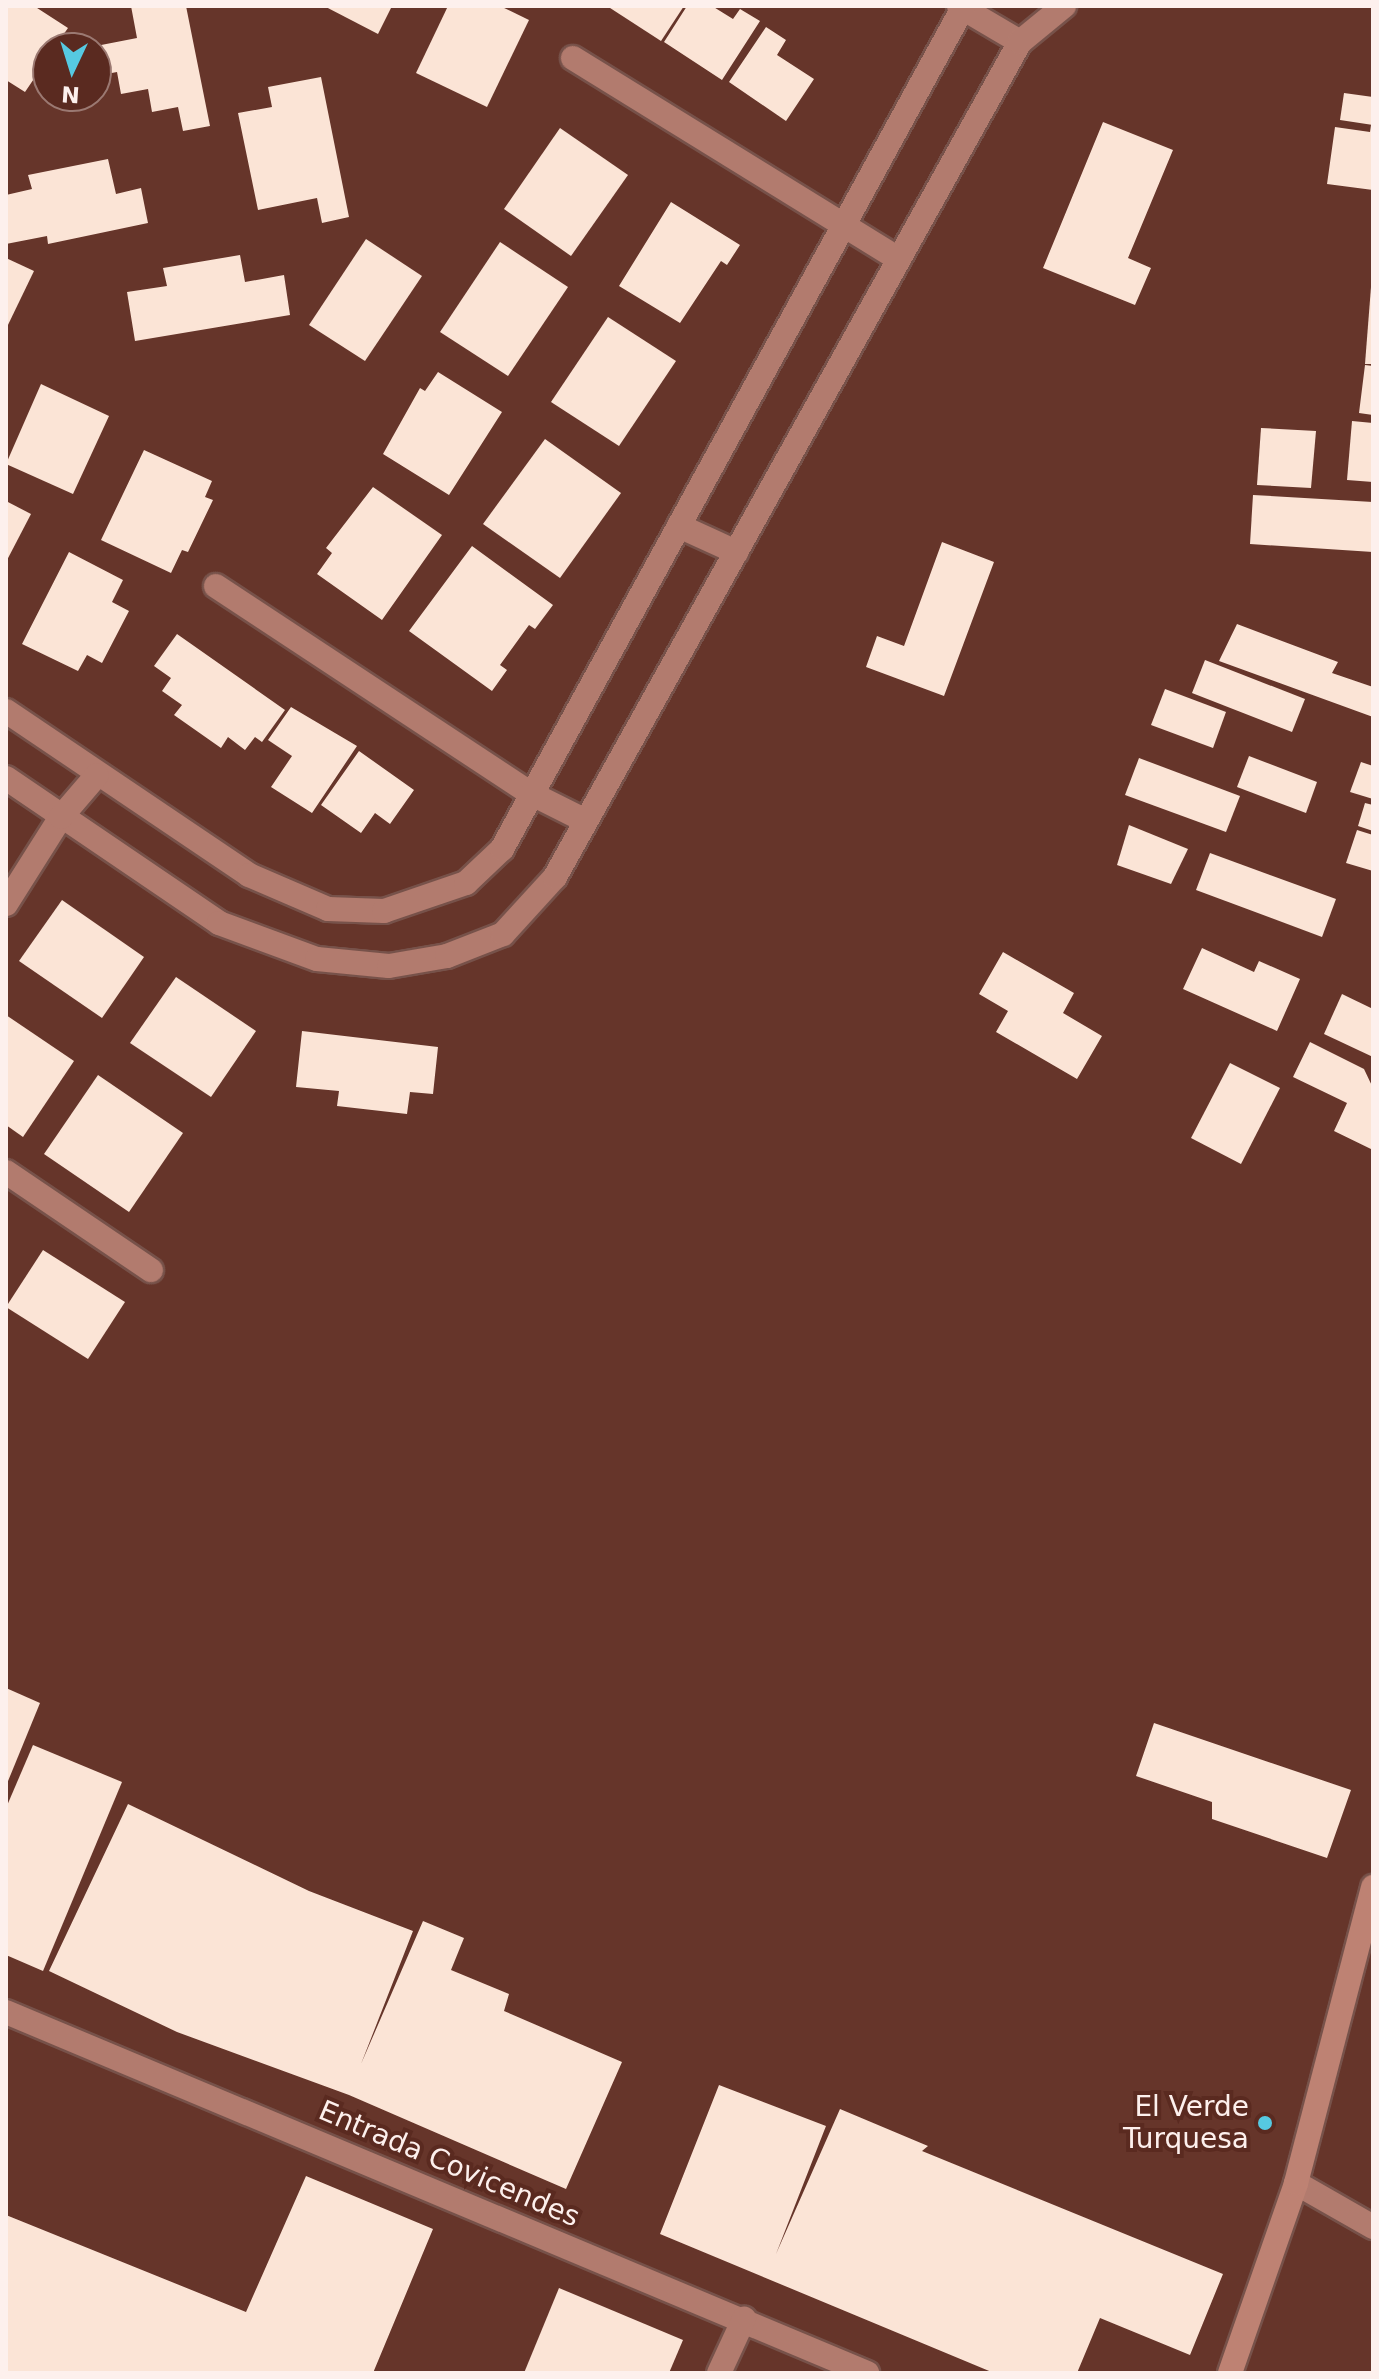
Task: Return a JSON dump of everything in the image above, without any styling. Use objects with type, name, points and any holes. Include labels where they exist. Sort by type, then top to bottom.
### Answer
[{"type":"street","points":[[6,778],[219,923],[317,959],[389,966],[447,956],[503,934],[555,877],[1020,42],[1064,6]]},
{"type":"street","points":[[6,711],[249,875],[328,909],[384,911],[466,883],[502,849],[961,7],[1020,42]]},
{"type":"street","points":[[573,58],[842,228],[899,259]]},
{"type":"street","points":[[679,526],[736,552]]},
{"type":"street","points":[[216,586],[532,794],[586,821]]},
{"type":"street","points":[[6,904],[61,817],[97,775]]},
{"type":"street","points":[[6,1172],[151,1270]]},
{"type":"street","points":[[1230,2373],[1296,2183],[1373,1887]]},
{"type":"street","name":"Entrada Covicendes","points":[[6,2012],[867,2373]]},
{"type":"street","points":[[1296,2183],[1373,2227]]},
{"type":"street","points":[[719,2373],[744,2319]]},
{"type":"building","points":[[6,6],[34,6],[68,28],[65,32],[32,32],[32,82],[25,92],[6,80]]},
{"type":"building","points":[[131,6],[186,6],[210,126],[183,131],[178,107],[152,112],[148,89],[121,94],[117,72],[112,73],[112,43],[137,38]]},
{"type":"building","points":[[324,6],[392,6],[378,34]]},
{"type":"building","points":[[448,6],[500,6],[529,20],[487,107],[416,73]]},
{"type":"building","points":[[607,6],[684,6],[661,41]]},
{"type":"building","points":[[687,6],[712,6],[733,19],[740,9],[760,21],[722,80],[664,42]]},
{"type":"building","points":[[766,27],[786,40],[777,55],[814,79],[786,121],[729,82]]},
{"type":"building","points":[[321,77],[349,217],[322,223],[317,198],[258,210],[238,113],[272,107],[268,87]]},
{"type":"building","points":[[1344,93],[1373,97],[1373,125],[1340,120]]},
{"type":"building","points":[[1103,122],[1173,150],[1128,258],[1151,268],[1135,305],[1043,268]]},
{"type":"building","points":[[1371,125],[1373,190],[1327,184],[1335,127],[1370,132]]},
{"type":"building","points":[[560,128],[628,175],[571,256],[504,209]]},
{"type":"building","points":[[108,159],[116,194],[141,188],[148,223],[48,244],[47,236],[6,244],[6,195],[32,189],[28,175]]},
{"type":"building","points":[[671,202],[740,245],[727,265],[721,261],[680,323],[619,286]]},
{"type":"building","points":[[366,239],[422,276],[365,361],[309,325]]},
{"type":"building","points":[[500,242],[568,287],[508,376],[440,332]]},
{"type":"building","points":[[240,255],[245,282],[284,275],[290,315],[135,341],[127,292],[167,286],[163,268]]},
{"type":"building","points":[[6,258],[34,271],[6,329]]},
{"type":"building","points":[[1371,287],[1373,364],[1365,364]]},
{"type":"building","points":[[608,317],[676,361],[619,446],[551,402]]},
{"type":"building","points":[[1365,365],[1373,366],[1373,415],[1359,413]]},
{"type":"building","points":[[438,372],[502,412],[449,495],[383,454],[420,388],[425,391]]},
{"type":"building","points":[[41,384],[109,416],[73,494],[6,464]]},
{"type":"building","points":[[1352,421],[1373,423],[1373,482],[1347,480]]},
{"type":"building","points":[[1261,428],[1316,431],[1311,488],[1257,485]]},
{"type":"building","points":[[545,439],[621,493],[560,578],[483,524]]},
{"type":"building","points":[[144,450],[212,481],[205,497],[213,500],[188,552],[182,550],[171,573],[101,540]]},
{"type":"building","points":[[373,487],[442,535],[382,620],[317,574],[332,553],[326,548]]},
{"type":"building","points":[[1253,495],[1373,502],[1373,552],[1250,544]]},
{"type":"building","points":[[6,501],[31,514],[6,562]]},
{"type":"building","points":[[942,542],[994,562],[944,696],[866,667],[877,636],[904,646]]},
{"type":"building","points":[[472,546],[553,605],[535,629],[529,625],[500,665],[507,670],[492,691],[409,631]]},
{"type":"building","points":[[69,552],[123,580],[112,602],[129,611],[102,663],[87,655],[78,671],[22,644]]},
{"type":"building","points":[[1237,624],[1338,662],[1332,673],[1373,687],[1373,717],[1219,661]]},
{"type":"building","points":[[177,634],[285,710],[262,742],[255,737],[245,750],[228,737],[221,748],[174,715],[182,705],[162,691],[171,678],[154,666]]},
{"type":"building","points":[[1205,660],[1305,699],[1292,732],[1192,693]]},
{"type":"building","points":[[1165,689],[1226,712],[1213,748],[1151,725]]},
{"type":"building","points":[[291,707],[357,746],[312,813],[271,787],[292,756],[268,740]]},
{"type":"building","points":[[359,751],[414,790],[390,824],[375,813],[361,833],[321,805]]},
{"type":"building","points":[[1249,756],[1317,782],[1306,813],[1237,787]]},
{"type":"building","points":[[1139,758],[1240,796],[1226,832],[1125,795]]},
{"type":"building","points":[[1361,762],[1373,766],[1373,799],[1350,792]]},
{"type":"building","points":[[1365,803],[1373,805],[1373,831],[1358,826]]},
{"type":"building","points":[[1129,825],[1188,849],[1171,884],[1117,865]]},
{"type":"building","points":[[1357,830],[1373,835],[1373,871],[1346,863]]},
{"type":"building","points":[[1210,853],[1336,899],[1322,937],[1196,890]]},
{"type":"building","points":[[62,900],[144,957],[102,1018],[19,961]]},
{"type":"building","points":[[1202,948],[1254,972],[1259,961],[1300,979],[1277,1031],[1183,989]]},
{"type":"building","points":[[1003,952],[1074,993],[1063,1013],[1102,1036],[1077,1079],[996,1032],[1008,1011],[979,994]]},
{"type":"building","points":[[176,977],[256,1031],[211,1097],[130,1043]]},
{"type":"building","points":[[1342,994],[1373,1009],[1373,1057],[1324,1034]]},
{"type":"building","points":[[6,1015],[74,1061],[23,1137],[6,1125]]},
{"type":"building","points":[[302,1031],[438,1047],[433,1094],[410,1092],[407,1114],[337,1106],[339,1091],[296,1087]]},
{"type":"building","points":[[1310,1042],[1364,1069],[1373,1088],[1373,1150],[1334,1131],[1347,1103],[1293,1077]]},
{"type":"building","points":[[1230,1063],[1280,1088],[1241,1164],[1191,1138]]},
{"type":"building","points":[[98,1075],[183,1133],[129,1212],[44,1154]]},
{"type":"building","points":[[43,1250],[125,1302],[88,1359],[6,1307]]},
{"type":"building","points":[[6,1688],[40,1703],[6,1786]]},
{"type":"building","points":[[1154,1723],[1351,1790],[1327,1858],[1212,1819],[1212,1802],[1136,1776]]},
{"type":"building","points":[[33,1745],[122,1782],[43,1971],[6,1955],[6,1808]]},
{"type":"building","points":[[128,1804],[309,1891],[413,1931],[361,2064],[423,1921],[464,1938],[451,1970],[509,1994],[504,2011],[622,2062],[566,2189],[349,2095],[177,2032],[49,1971]]},
{"type":"building","points":[[719,2085],[826,2126],[776,2254],[840,2109],[928,2146],[922,2151],[1223,2274],[1190,2355],[1100,2318],[1077,2373],[994,2373],[660,2234]]},
{"type":"building","points":[[306,2176],[433,2229],[373,2373],[6,2373],[6,2215],[246,2312]]},
{"type":"building","points":[[559,2288],[683,2340],[669,2373],[524,2373]]},
{"type":"place","name":"El Verde Turquesa","points":[[1265,2123]]}]
